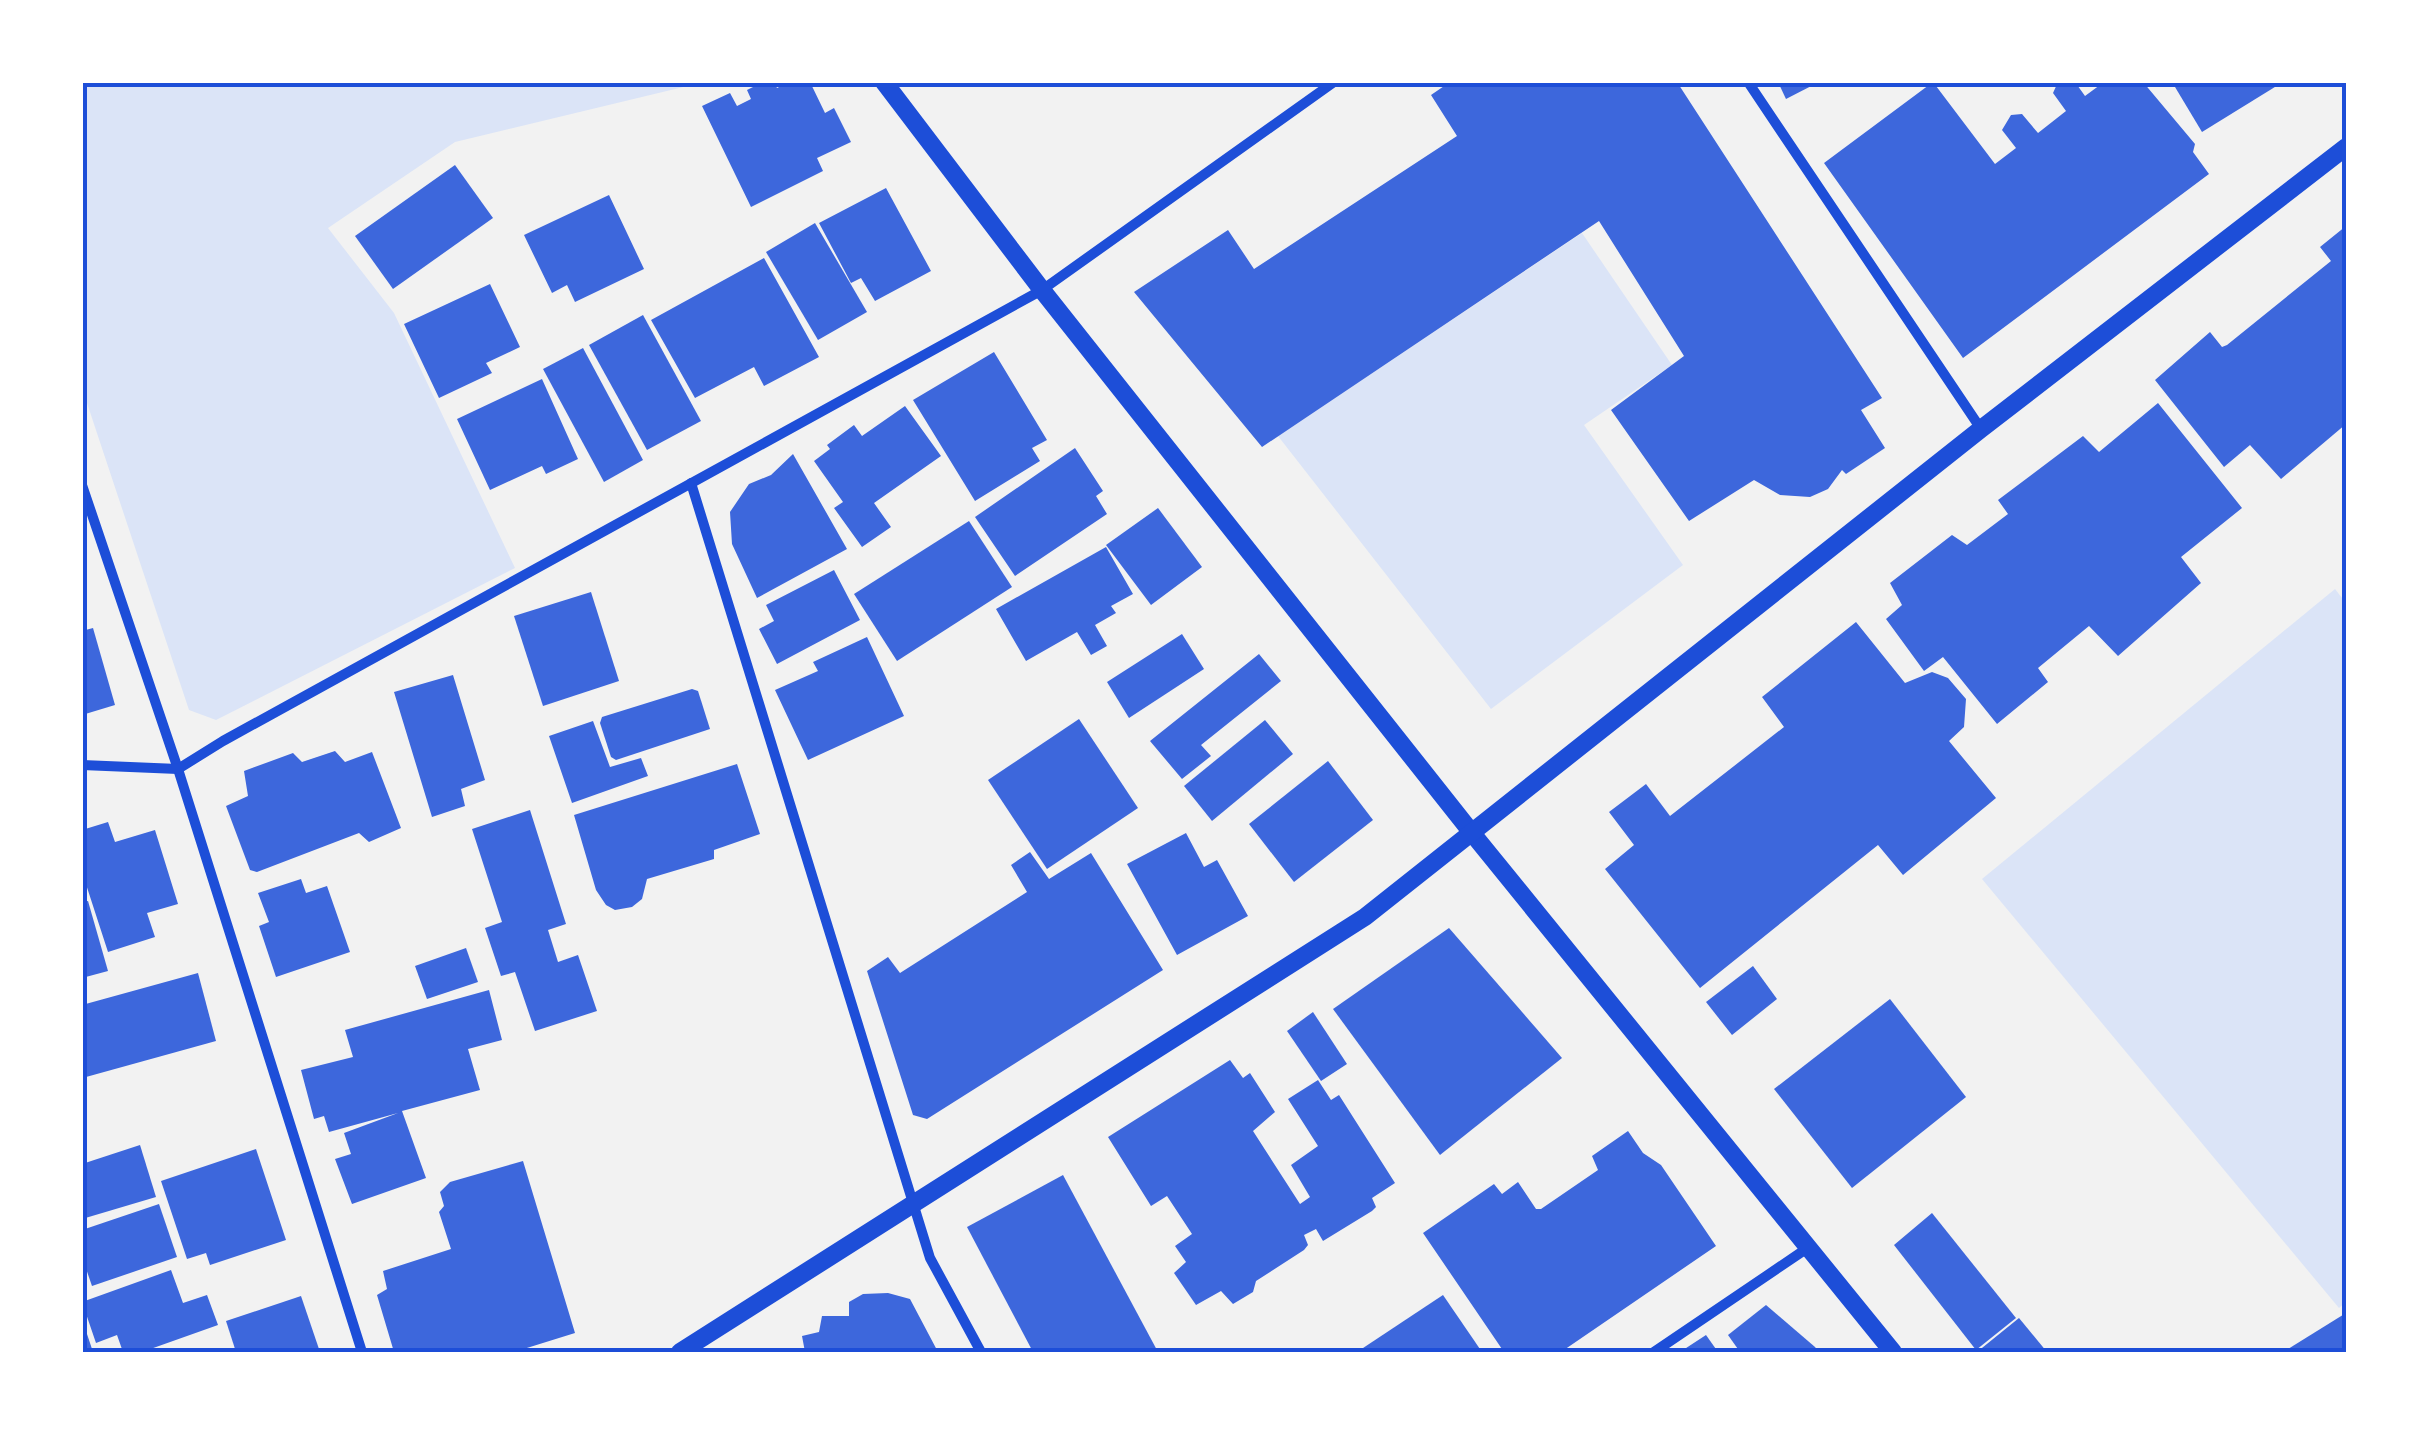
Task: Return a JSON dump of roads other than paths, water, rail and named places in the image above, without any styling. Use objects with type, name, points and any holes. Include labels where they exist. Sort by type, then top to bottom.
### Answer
[{"type":"street","points":[[884,82],[1042,290],[1472,834],[1894,1352]]},
{"type":"street","points":[[82,766],[178,769],[1042,290],[1334,82]]},
{"type":"street","points":[[1748,82],[1981,429]]},
{"type":"street","points":[[680,1352],[1365,918],[1981,429],[2346,147]]},
{"type":"street","points":[[691,483],[930,1258],[981,1352]]},
{"type":"street","points":[[82,485],[178,769],[362,1352]]},
{"type":"street","points":[[1654,1352],[1810,1246]]}]
